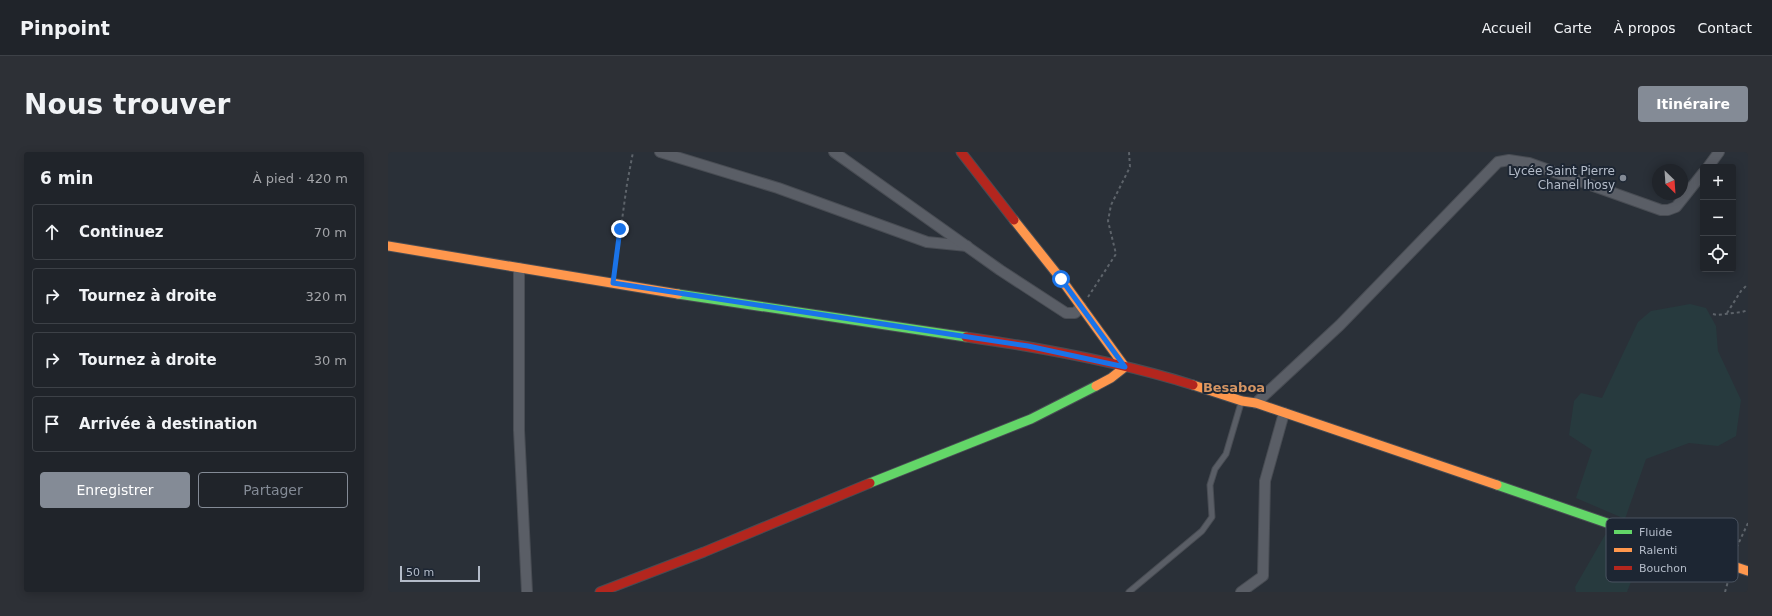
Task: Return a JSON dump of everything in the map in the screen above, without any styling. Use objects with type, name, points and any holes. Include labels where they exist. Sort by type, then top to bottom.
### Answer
[{"type":"main road","points":[[961,152],[1081,307],[1125,367]]},
{"type":"main road","points":[[388,246],[613,283],[1028,346],[1157,374],[1242,401],[1256,403],[1606,523]]},
{"type":"main road","points":[[600,592],[704,552],[863,486],[1031,419],[1111,378],[1125,367]]},
{"type":"main road","points":[[1738,568],[1748,571]]},
{"type":"street","points":[[660,152],[785,191],[928,242],[967,246]]},
{"type":"street","points":[[834,152],[967,246],[1066,313],[1075,313],[1081,307]]},
{"type":"street","points":[[1710,164],[1719,152]]},
{"type":"street","points":[[1256,403],[1340,326],[1498,162],[1509,160],[1529,163],[1661,210],[1668,210],[1676,207],[1700,177]]},
{"type":"street","points":[[519,268],[519,430],[527,592]]},
{"type":"street","points":[[1241,592],[1263,576],[1265,481],[1284,413]]},
{"type":"lane","points":[[1129,592],[1202,531],[1212,517],[1210,485],[1215,470],[1226,454],[1242,401]]},
{"type":"path","points":[[613,283],[620,229],[633,152]]},
{"type":"path","points":[[1081,307],[1116,254],[1108,221],[1112,205],[1130,167],[1129,152]]},
{"type":"path","points":[[1727,313],[1741,291],[1748,284]]},
{"type":"path","points":[[1713,314],[1742,312],[1748,310]]},
{"type":"green space","points":[[1690,304],[1706,308],[1716,326],[1718,351],[1741,400],[1736,436],[1718,446],[1689,443],[1646,459],[1625,518],[1623,518],[1576,498],[1592,450],[1569,435],[1574,401],[1581,393],[1602,398],[1638,322],[1651,311]]},
{"type":"green space","points":[[1605,535],[1606,582],[1631,582],[1627,592],[1576,592],[1575,587]]},
{"type":"traffic: fast","points":[[678,294],[966,337]]},
{"type":"traffic: fast","points":[[870,483],[1031,419],[1096,386]]},
{"type":"traffic: fast","points":[[1497,485],[1606,523]]},
{"type":"traffic: slow","points":[[1014,220],[1061,279],[1125,367],[1111,378],[1096,386]]},
{"type":"traffic: slow","points":[[388,246],[678,294]]},
{"type":"traffic: slow","points":[[1193,385],[1242,401],[1256,403],[1497,485]]},
{"type":"traffic: slow","points":[[1738,568],[1748,571]]},
{"type":"traffic: jam","points":[[961,152],[1014,220]]},
{"type":"traffic: jam","points":[[966,337],[1081,356],[1138,369],[1193,385]]},
{"type":"traffic: jam","points":[[600,592],[704,552],[870,483]]},
{"type":"place","name":"Lycée Saint Pierre Chanel Ihosy","points":[[1623,178]]},
{"type":"district","name":"Besaboa","points":[[1234,387]]},
{"type":"route","points":[[620,229],[613,283],[1028,346],[1125,367],[1061,279]]}]
